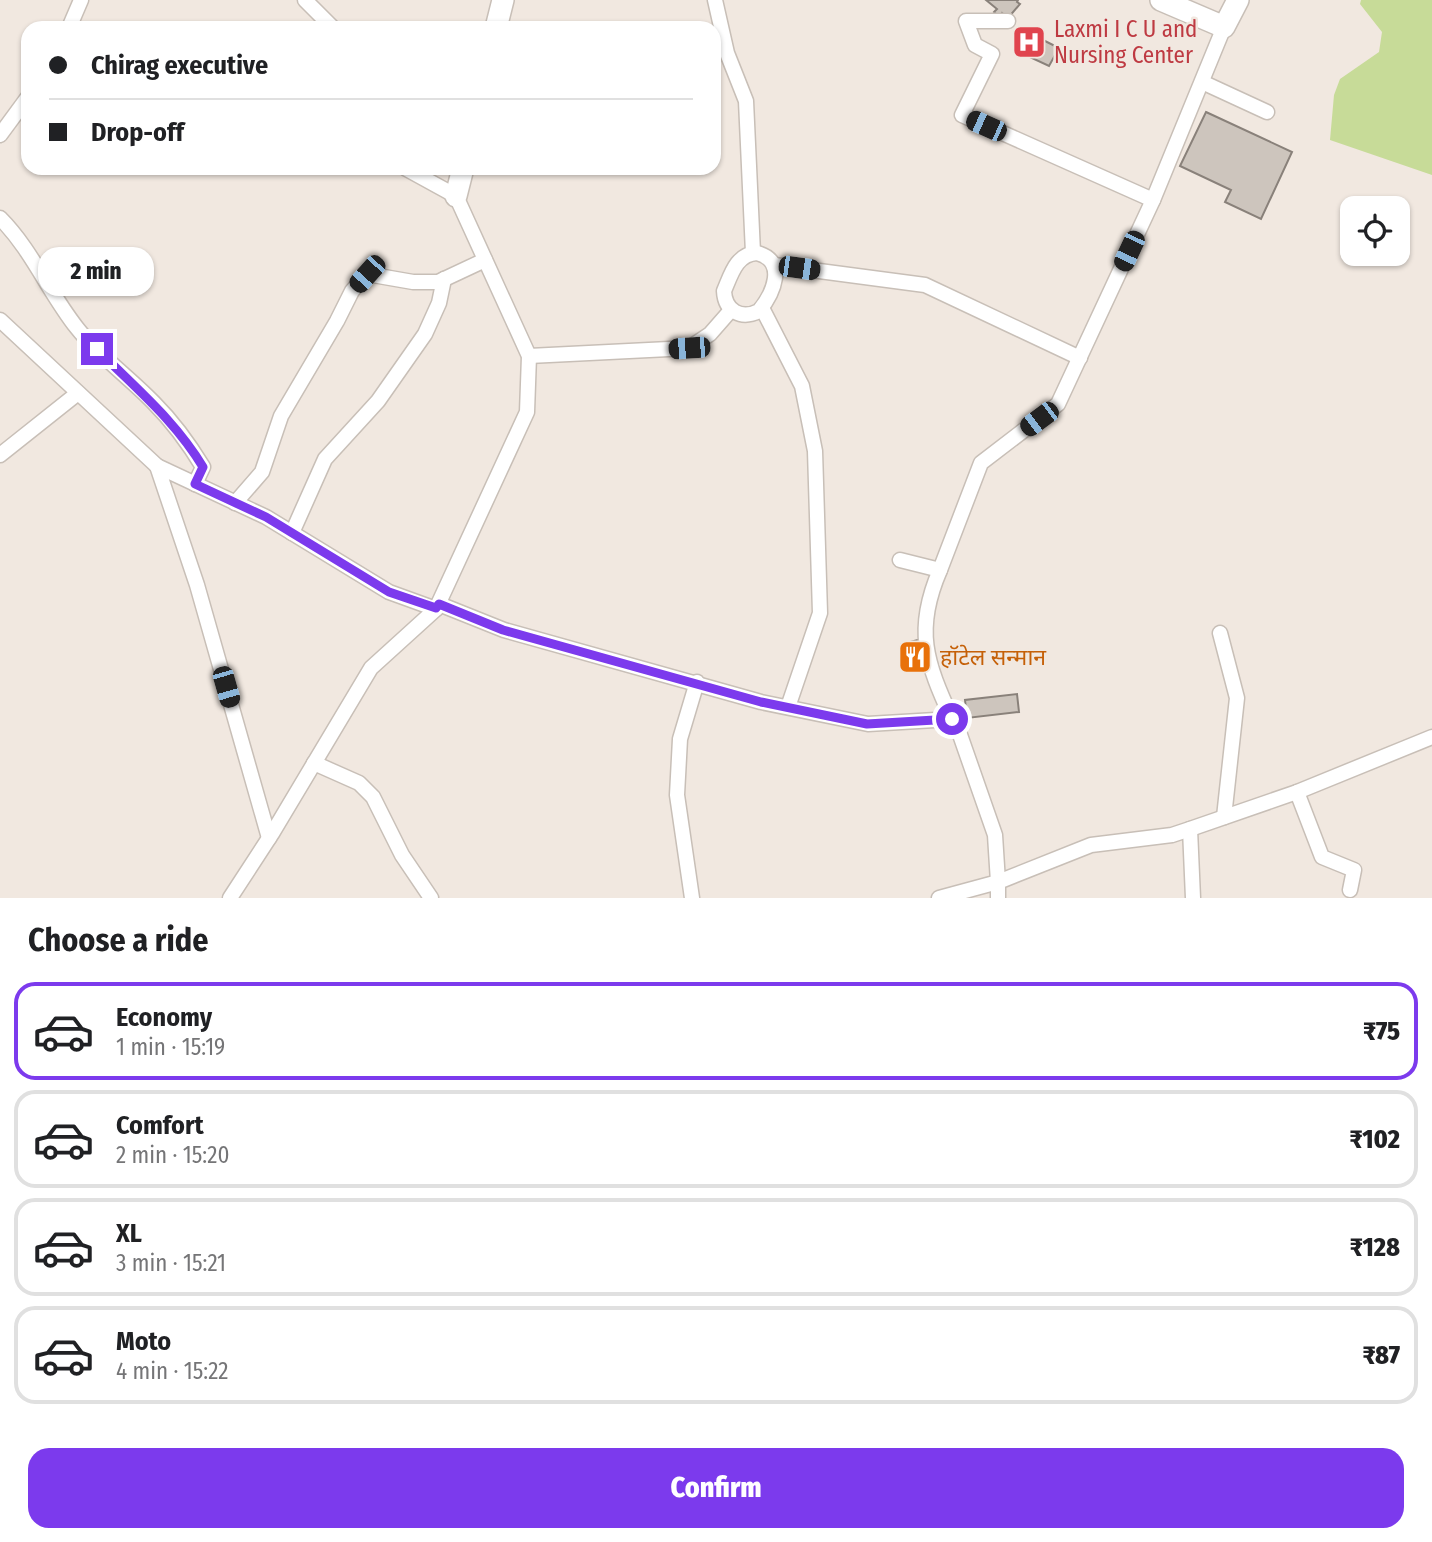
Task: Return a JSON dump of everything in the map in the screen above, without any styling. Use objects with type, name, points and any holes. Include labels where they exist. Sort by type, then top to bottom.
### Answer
[{"type":"street","points":[[72,21],[81,0]]},
{"type":"street","points":[[306,0],[326,21]]},
{"type":"street","points":[[498,21],[503,0]]},
{"type":"street","points":[[715,0],[720,21]]},
{"type":"street","points":[[1161,0],[1224,27]]},
{"type":"street","points":[[998,898],[995,835],[958,729],[932,669],[924,633],[930,593],[981,463],[1058,404],[1153,200],[1224,27],[1238,0]]},
{"type":"street","points":[[1009,21],[965,21],[975,45],[992,54],[962,115],[1153,200]]},
{"type":"street","points":[[721,26],[727,53],[746,101],[753,253]]},
{"type":"street","points":[[1202,82],[1267,113]]},
{"type":"street","points":[[0,135],[21,106]]},
{"type":"street","points":[[230,898],[371,668],[438,606],[527,412],[529,356],[456,196],[418,175]]},
{"type":"street","points":[[456,196],[461,175]]},
{"type":"street","points":[[0,218],[44,275],[77,329],[153,402],[190,446],[203,467],[195,484]]},
{"type":"street","points":[[753,253],[766,256],[774,265],[776,278],[762,308],[747,315],[731,310],[726,303],[724,291],[738,261],[753,253]]},
{"type":"street","points":[[235,503],[262,472],[281,416],[352,291],[367,274],[413,282],[438,282],[485,260]]},
{"type":"street","points":[[774,265],[925,285],[1080,358]]},
{"type":"street","points":[[292,533],[325,459],[378,401],[425,334],[439,303],[444,279]]},
{"type":"street","points":[[762,308],[802,386],[816,451],[820,613],[788,707]]},
{"type":"street","points":[[529,356],[689,348],[710,334],[731,310]]},
{"type":"street","points":[[0,320],[157,466],[292,533],[389,592],[438,606],[503,630],[761,702],[867,724],[952,719]]},
{"type":"street","points":[[0,455],[78,393]]},
{"type":"street","points":[[157,466],[197,585],[269,838]]},
{"type":"street","points":[[900,560],[940,570]]},
{"type":"street","points":[[1220,633],[1237,698],[1224,817]]},
{"type":"street","points":[[692,898],[677,795],[680,738],[696,682]]},
{"type":"street","points":[[939,898],[998,882],[1091,845],[1172,835],[1190,830],[1297,792],[1432,737]]},
{"type":"street","points":[[314,763],[359,783],[373,797],[402,855],[431,898]]},
{"type":"street","points":[[1297,792],[1322,857],[1354,870],[1350,890]]},
{"type":"street","points":[[1190,830],[1193,898]]},
{"type":"green space","points":[[1361,0],[1432,0],[1432,175],[1330,140],[1334,95],[1340,79],[1379,52],[1382,32],[1360,4]]},
{"type":"building","points":[[986,0],[1018,0],[1020,4],[1008,18],[1002,13],[999,17],[994,12],[997,9]]},
{"type":"building","points":[[1027,32],[1059,48],[1049,66],[1017,51]]},
{"type":"building","points":[[1206,112],[1292,152],[1261,219],[1225,202],[1231,190],[1180,166]]},
{"type":"building","points":[[922,639],[928,666],[909,671],[902,644]]},
{"type":"building","points":[[1017,694],[1019,712],[967,718],[965,700]]},
{"type":"place","name":"Laxmi I C U and Nursing Center","points":[[1029,42]]},
{"type":"place","name":"हॉटेल सन्मान","points":[[915,657]]},
{"type":"route","points":[[97,349],[153,402],[190,446],[203,467],[195,484],[266,517],[389,592],[436,608],[439,604],[503,630],[761,702],[867,724],[952,719]]}]
